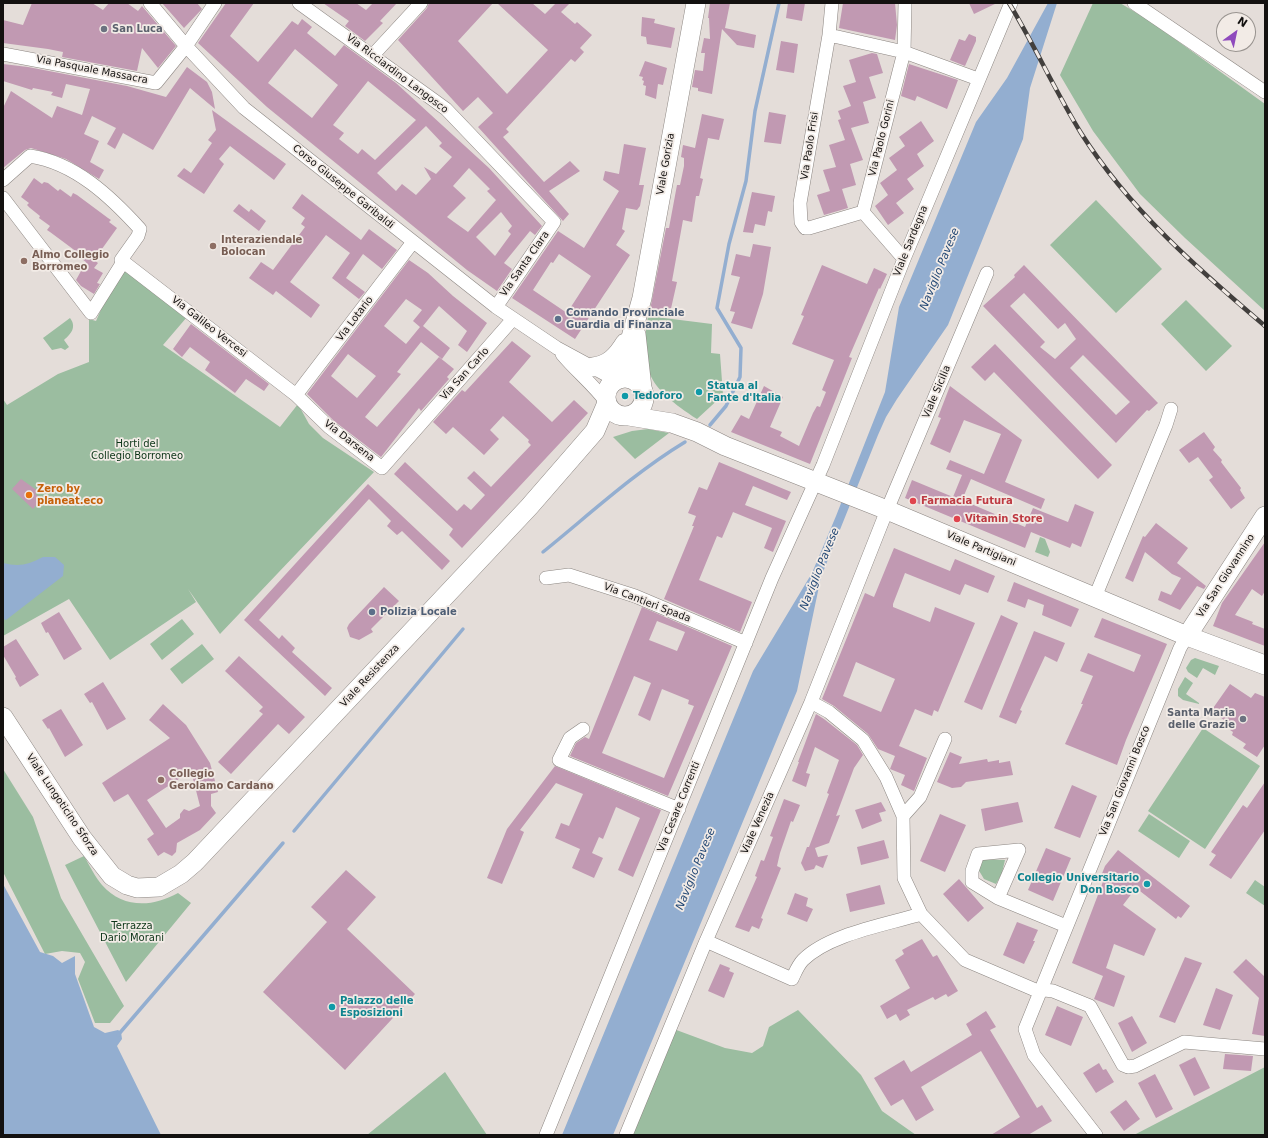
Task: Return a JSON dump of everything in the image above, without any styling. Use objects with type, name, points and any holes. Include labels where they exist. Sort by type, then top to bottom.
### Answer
[{"type":"main road","name":"Viale Gorizia","points":[[616,380],[636,324],[696,3]]},
{"type":"main road","name":"Viale Gorizia","points":[[593,367],[601,366],[616,357],[636,324]]},
{"type":"main road","name":"Viale Gorizia","points":[[636,324],[643,390]]},
{"type":"main road","points":[[621,378],[633,379],[643,390],[644,400],[642,406],[638,412],[628,416],[614,413],[606,403],[606,390],[616,380],[621,378]]},
{"type":"main road","name":"Viale Partigiani","points":[[643,390],[652,402],[662,411],[697,432],[726,446],[883,508],[1187,636],[1265,665]]},
{"type":"main road","name":"Viale Resistenza","points":[[595,431],[606,403]]},
{"type":"main road","name":"Viale Partigiani","points":[[628,416],[672,424],[697,432]]},
{"type":"main road","name":"Viale Resistenza","points":[[127,885],[148,889],[159,887],[176,878],[195,862],[524,512],[595,431],[613,421],[628,416]]},
{"type":"main road","name":"Via San Giovannino","points":[[1187,636],[1265,516]]},
{"type":"main road","name":"Viale Lungoticino Sforza","points":[[3,717],[82,838],[112,876],[127,885]]},
{"type":"street","name":"Corso Giuseppe Garibaldi","points":[[150,3],[185,40],[244,108],[496,307],[557,348],[616,380]]},
{"type":"street","points":[[185,40],[215,3]]},
{"type":"street","name":"Via Ricciardino Langosco","points":[[299,3],[446,109],[554,222]]},
{"type":"street","points":[[372,55],[421,3]]},
{"type":"street","name":"Via Paolo Frisi","points":[[832,3],[829,35],[800,202],[801,222],[805,228],[809,228],[863,212]]},
{"type":"street","name":"Via Paolo Gorini","points":[[863,212],[904,52],[905,3]]},
{"type":"street","name":"Viale Sardegna","points":[[816,481],[904,259],[1011,3]]},
{"type":"street","points":[[1134,3],[1265,92]]},
{"type":"street","points":[[829,35],[904,52],[978,79]]},
{"type":"street","name":"Via Pasquale Massacra","points":[[3,54],[156,83],[185,40]]},
{"type":"street","points":[[3,180],[30,156],[45,158],[74,171],[103,192],[140,229],[138,236],[91,313],[3,198]]},
{"type":"street","points":[[863,212],[904,259]]},
{"type":"street","name":"Via Santa Clara","points":[[496,307],[554,222]]},
{"type":"street","name":"Via Lotario","points":[[296,395],[413,242]]},
{"type":"street","name":"Via Galileo Vercesi","points":[[122,261],[296,395]]},
{"type":"street","name":"Viale Sicilia","points":[[883,508],[987,273]]},
{"type":"street","name":"Via San Carlo","points":[[416,429],[514,319]]},
{"type":"street","name":"Corso Giuseppe Garibaldi","points":[[557,348],[576,371],[593,386],[606,403]]},
{"type":"street","name":"Via Darsena","points":[[296,395],[329,427],[382,468],[416,429]]},
{"type":"street","points":[[1095,597],[1163,432],[1171,409]]},
{"type":"street","name":"Via Cesare Correnti","points":[[546,1135],[772,578],[816,481]]},
{"type":"street","name":"Viale Venezia","points":[[626,1135],[706,941],[811,702],[883,508]]},
{"type":"street","name":"Via Cantieri Spada","points":[[546,578],[569,575],[635,596],[746,643]]},
{"type":"street","name":"Via San Giovanni Bosco","points":[[1096,1135],[1034,1055],[1025,1029],[1180,648],[1187,636]]},
{"type":"street","points":[[811,702],[830,712],[863,740],[886,777],[903,816],[904,878],[921,914],[965,960],[1040,992],[1045,990],[1054,991],[1090,1006],[1126,1067],[1135,1066],[1184,1042],[1265,1049]]},
{"type":"street","points":[[583,728],[570,738],[559,760],[678,809]]},
{"type":"street","points":[[903,816],[920,797],[945,739]]},
{"type":"street","points":[[998,898],[1066,926]]},
{"type":"street","points":[[706,941],[792,979],[802,961],[817,949],[834,940],[921,914]]},
{"type":"green space","points":[[1093,3],[1120,3],[1150,21],[1265,104],[1265,311],[1185,238],[1140,194],[1093,131],[1060,75]]},
{"type":"green space","points":[[1096,200],[1162,269],[1116,313],[1050,245]]},
{"type":"green space","name":"Horti del Collegio Borromeo","points":[[122,266],[187,317],[163,345],[280,427],[298,404],[309,424],[323,438],[374,472],[220,634],[188,589],[196,602],[110,660],[69,599],[3,636],[3,399],[7,405],[58,374],[89,362],[89,319],[96,321]]},
{"type":"green space","points":[[1186,300],[1232,346],[1206,371],[1161,324]]},
{"type":"green space","points":[[648,316],[712,324],[711,353],[720,354],[723,395],[697,419],[668,398],[658,388],[652,377],[647,365],[645,352]]},
{"type":"green space","points":[[70,318],[73,327],[71,333],[64,340],[69,347],[65,350],[61,348],[52,350],[43,338]]},
{"type":"green space","points":[[648,429],[669,433],[635,459],[613,437],[632,431]]},
{"type":"green space","points":[[1040,537],[1045,539],[1050,552],[1048,557],[1035,552]]},
{"type":"green space","points":[[182,619],[194,634],[162,660],[150,644]]},
{"type":"green space","points":[[202,644],[214,659],[182,684],[170,669]]},
{"type":"green space","points":[[1195,658],[1219,666],[1215,675],[1203,668],[1197,678],[1188,672],[1186,668],[1191,660]]},
{"type":"green space","points":[[1185,677],[1193,683],[1186,694],[1199,704],[1183,700],[1178,696],[1178,689]]},
{"type":"green space","points":[[1203,728],[1260,766],[1205,849],[1148,811]]},
{"type":"green space","points":[[3,769],[33,817],[61,898],[124,1006],[110,1023],[95,1023],[78,979],[85,962],[80,953],[62,951],[45,954],[3,872]]},
{"type":"green space","points":[[1149,814],[1190,841],[1179,858],[1138,831]]},
{"type":"green space","name":"Terrazza Dario Morani","points":[[84,856],[102,885],[110,893],[119,898],[129,902],[149,903],[168,898],[178,893],[191,903],[126,982],[65,865]]},
{"type":"green space","points":[[982,859],[1005,860],[1002,873],[996,884],[984,879],[978,869]]},
{"type":"green space","points":[[1255,880],[1265,887],[1265,906],[1246,893]]},
{"type":"green space","points":[[798,1010],[861,1075],[882,1111],[916,1135],[626,1135],[671,1028],[725,1048],[752,1053],[763,1046],[769,1027]]},
{"type":"green space","points":[[1265,1067],[1265,1135],[1134,1135]]},
{"type":"green space","points":[[445,1072],[487,1135],[367,1135]]},
{"type":"water","name":"Naviglio Pavese","points":[[1048,3],[1057,3],[1030,88],[1023,139],[948,325],[897,399],[886,417],[878,435],[821,577],[797,691],[613,1135],[562,1135],[753,671],[812,573],[836,516],[885,392],[899,307],[976,122],[1007,78]]},
{"type":"water","points":[[43,557],[55,557],[64,565],[63,576],[6,620],[3,619],[3,563],[14,565],[23,564],[33,562]]},
{"type":"water","points":[[3,884],[40,952],[53,956],[62,963],[75,956],[75,974],[94,1027],[105,1033],[118,1030],[121,1032],[122,1039],[117,1046],[161,1135],[3,1135]]},
{"type":"building","points":[[32,3],[92,3],[103,10],[109,3],[127,3],[138,11],[142,6],[176,46],[158,68],[142,48],[137,71],[62,57],[63,52],[3,43],[3,20],[23,25]]},
{"type":"building","points":[[162,3],[197,3],[202,9],[184,28]]},
{"type":"building","points":[[226,3],[254,3],[230,36],[258,62],[292,21],[298,25],[302,19],[312,27],[307,33],[335,56],[344,45],[396,83],[489,168],[542,226],[535,235],[530,231],[504,263],[512,269],[497,291],[467,270],[267,107],[198,43]],"holes":[[[295,49],[338,85],[312,118],[268,83]],[[368,81],[416,120],[375,160],[362,149],[358,154],[339,139],[344,133],[333,125]],[[426,126],[442,143],[439,146],[452,157],[436,174],[424,167],[431,179],[416,195],[402,184],[396,191],[377,173]],[[469,168],[490,189],[487,191],[496,200],[468,232],[447,217],[466,198],[453,186]],[[501,212],[512,226],[508,231],[511,234],[495,256],[476,237]]]},
{"type":"building","points":[[323,3],[356,3],[366,10],[373,3],[397,3],[380,21],[383,23],[365,41],[345,26],[349,21]]},
{"type":"building","points":[[429,3],[493,3],[458,41],[507,94],[548,50],[497,3],[532,3],[545,14],[556,3],[570,3],[561,12],[575,24],[577,22],[592,35],[580,48],[584,52],[575,62],[571,59],[506,129],[509,132],[503,137],[544,182],[570,161],[580,171],[549,191],[569,214],[563,221],[478,127],[493,113],[478,97],[463,111],[398,40],[427,8]]},
{"type":"building","points":[[710,3],[730,3],[725,28],[756,35],[754,48],[737,45],[722,29],[712,94],[698,91],[698,88],[692,87],[695,70],[703,71],[705,53],[701,53],[704,38],[710,39],[708,18]]},
{"type":"building","points":[[788,3],[805,3],[802,21],[786,18]]},
{"type":"building","points":[[843,3],[895,3],[897,25],[895,40],[839,28]]},
{"type":"building","points":[[969,3],[997,3],[974,14]]},
{"type":"building","points":[[642,17],[655,19],[654,23],[675,28],[671,48],[647,44],[646,37],[641,36]]},
{"type":"building","points":[[969,34],[976,37],[976,41],[965,66],[950,60],[959,39],[965,41]]},
{"type":"building","points":[[781,41],[798,44],[794,73],[776,70]]},
{"type":"building","points":[[872,53],[877,54],[883,73],[869,77],[876,98],[863,102],[869,123],[851,128],[863,160],[850,164],[856,185],[842,189],[848,208],[824,215],[817,195],[830,191],[823,170],[836,167],[829,145],[845,140],[838,120],[841,119],[838,111],[851,106],[843,86],[856,82],[849,60]]},
{"type":"building","points":[[645,61],[667,68],[663,85],[658,84],[656,99],[645,95],[646,86],[643,85],[643,77],[639,76]]},
{"type":"building","points":[[3,64],[28,67],[127,86],[166,97],[187,67],[207,82],[212,92],[215,109],[190,88],[153,150],[123,133],[115,149],[107,144],[116,128],[92,116],[84,134],[99,141],[90,162],[104,170],[99,179],[66,159],[31,148],[25,150],[3,168],[3,108],[11,91],[52,118],[57,106],[82,115],[90,89],[66,84],[62,98],[51,95],[53,92],[33,88],[32,90],[3,81]]},
{"type":"building","points":[[909,64],[958,80],[947,109],[917,96],[915,101],[901,96]]},
{"type":"building","points":[[212,110],[286,164],[274,180],[230,146],[219,159],[224,164],[204,194],[177,176],[184,168],[191,173],[212,143],[208,140],[216,130]]},
{"type":"building","points":[[769,112],[786,115],[781,144],[764,142]]},
{"type":"building","points":[[702,114],[724,119],[719,140],[708,138],[700,178],[703,179],[699,196],[696,196],[692,222],[683,220],[672,281],[677,282],[670,313],[650,310],[666,228],[669,228],[677,185],[680,185],[684,166],[684,158],[681,157],[683,145],[695,148]]},
{"type":"building","points":[[921,121],[934,141],[917,154],[924,166],[907,179],[914,189],[896,203],[904,213],[888,225],[875,206],[888,195],[880,183],[897,170],[889,158],[905,146],[899,137]]},
{"type":"building","points":[[624,144],[646,148],[639,185],[644,185],[640,206],[637,210],[626,208],[622,229],[625,231],[616,245],[630,255],[575,339],[512,298],[558,231],[584,248],[619,191],[603,180],[605,171],[619,174]],"holes":[[[559,254],[591,276],[567,313],[533,290],[551,262],[553,263]]]},
{"type":"building","points":[[34,178],[42,184],[44,182],[48,183],[58,191],[60,189],[71,197],[73,193],[77,195],[111,220],[109,222],[117,228],[94,260],[98,263],[94,268],[103,273],[97,283],[100,284],[94,294],[81,286],[76,280],[86,262],[79,257],[81,255],[47,230],[50,226],[39,218],[40,216],[27,205],[29,203],[21,197]]},
{"type":"building","points":[[752,192],[775,196],[772,212],[768,211],[765,226],[755,224],[753,233],[743,232]]},
{"type":"building","points":[[302,194],[361,240],[369,229],[397,250],[382,269],[363,254],[346,278],[365,292],[359,299],[332,278],[350,253],[326,235],[290,282],[320,305],[311,318],[276,291],[273,295],[249,278],[261,262],[273,270],[305,227],[301,224],[305,218],[292,208]]},
{"type":"building","points":[[239,204],[249,212],[251,209],[266,221],[259,231],[233,211]]},
{"type":"building","points":[[753,244],[771,247],[763,294],[752,329],[731,323],[735,312],[730,311],[740,277],[731,275],[736,254],[750,257]]},
{"type":"building","points":[[409,260],[428,273],[453,296],[487,323],[467,352],[458,345],[467,331],[439,306],[423,326],[450,348],[442,359],[421,342],[397,372],[401,374],[365,417],[377,427],[439,357],[454,369],[447,377],[449,379],[421,411],[419,408],[381,457],[334,421],[307,394]],"holes":[[[406,299],[422,310],[413,321],[420,327],[406,344],[384,326]],[[348,354],[376,376],[357,398],[331,376]]]},
{"type":"building","points":[[822,265],[867,284],[874,268],[887,274],[880,289],[879,288],[849,357],[852,358],[810,464],[731,432],[741,415],[749,419],[764,386],[783,397],[770,427],[782,432],[780,436],[799,446],[813,413],[817,406],[820,407],[826,392],[822,390],[834,360],[792,344],[804,316],[801,315]]},
{"type":"building","points":[[1024,265],[1158,403],[1149,411],[1147,410],[1116,443],[983,306],[1015,277],[1014,275]],"holes":[[[1024,293],[1058,329],[1065,323],[1076,339],[1055,359],[1040,347],[1045,342],[1010,306]],[[1083,355],[1130,402],[1116,415],[1070,368]]]},
{"type":"building","points":[[191,324],[269,384],[264,391],[246,379],[235,393],[205,370],[210,362],[190,347],[182,357],[173,349]]},
{"type":"building","points":[[512,341],[531,356],[509,382],[552,422],[574,400],[588,413],[462,548],[449,535],[453,529],[394,474],[405,462],[457,511],[464,504],[471,510],[485,495],[467,478],[474,471],[491,487],[531,445],[528,442],[529,440],[503,416],[490,430],[499,439],[484,455],[453,427],[446,434],[433,422],[462,390],[465,392]]},
{"type":"building","points":[[995,344],[1112,465],[1098,479],[994,372],[985,381],[971,367]]},
{"type":"building","points":[[950,386],[1022,440],[1005,482],[1045,499],[1041,509],[971,479],[962,500],[1025,527],[1033,508],[1068,522],[1075,504],[1094,512],[1081,547],[1072,543],[1070,548],[1031,532],[1025,548],[905,498],[912,480],[953,497],[962,475],[946,469],[950,460],[984,474],[1001,434],[964,420],[950,453],[930,444],[941,418],[938,417]]},
{"type":"building","points":[[1204,432],[1215,447],[1213,450],[1222,460],[1221,462],[1241,488],[1240,490],[1245,498],[1231,509],[1209,480],[1213,477],[1198,457],[1189,463],[1179,450]]},
{"type":"building","points":[[719,462],[791,492],[787,500],[753,486],[745,505],[786,521],[773,552],[764,548],[772,528],[733,512],[722,538],[717,536],[699,580],[752,602],[740,632],[664,599],[694,526],[692,526],[696,516],[688,513],[699,487],[707,490]]},
{"type":"building","name":"Zero by planeat.eco","points":[[21,479],[38,491],[35,494],[42,498],[33,509],[12,489]]},
{"type":"building","points":[[368,484],[450,561],[442,570],[402,531],[397,535],[387,526],[391,521],[369,499],[259,620],[279,639],[282,635],[295,648],[292,652],[332,688],[325,696],[244,620]]},
{"type":"building","points":[[1156,523],[1188,548],[1177,563],[1206,586],[1204,589],[1197,586],[1180,610],[1158,600],[1161,591],[1171,595],[1181,578],[1172,574],[1145,552],[1133,582],[1125,578],[1143,536],[1145,537]]},
{"type":"building","points":[[1265,542],[1265,591],[1262,596],[1252,589],[1235,615],[1253,622],[1252,624],[1265,629],[1265,646],[1213,626],[1222,603]]},
{"type":"building","points":[[894,548],[950,571],[955,559],[995,576],[988,593],[965,584],[960,595],[905,573],[893,604],[893,607],[930,622],[935,607],[975,623],[938,712],[934,710],[932,716],[915,709],[899,746],[927,758],[914,791],[901,785],[905,775],[890,769],[895,756],[878,749],[868,734],[834,706],[822,699],[865,593],[874,597]],"holes":[[[856,662],[895,679],[881,712],[843,696]]]},
{"type":"building","points":[[1014,582],[1079,609],[1071,627],[1042,615],[1044,605],[1028,599],[1025,608],[1007,601]]},
{"type":"building","points":[[384,587],[399,601],[371,629],[373,632],[359,640],[350,637],[347,628],[349,624]]},
{"type":"building","points":[[642,607],[732,646],[668,796],[570,756],[576,743],[585,737],[589,739]],"holes":[[[657,621],[685,632],[677,651],[649,640]],[[634,676],[651,683],[638,715],[650,721],[662,689],[689,700],[688,704],[694,706],[664,778],[602,753]]]},
{"type":"building","points":[[59,612],[82,649],[64,660],[41,623]]},
{"type":"building","points":[[1001,615],[1018,623],[982,710],[964,702]]},
{"type":"building","points":[[1102,618],[1167,644],[1126,740],[1117,765],[1065,744],[1083,704],[1081,704],[1093,676],[1080,671],[1088,653],[1134,672],[1141,655],[1094,637]]},
{"type":"building","points":[[1034,631],[1065,643],[1057,662],[1045,656],[1020,710],[1022,711],[1016,724],[999,717]]},
{"type":"building","points":[[16,639],[39,675],[20,687],[3,655],[3,647]]},
{"type":"building","points":[[239,656],[305,717],[289,734],[278,724],[231,774],[218,762],[263,714],[259,711],[263,707],[225,671]]},
{"type":"building","points":[[103,682],[126,719],[107,730],[92,702],[90,703],[84,694]]},
{"type":"building","name":"Santa Maria delle Grazie","points":[[1230,684],[1251,698],[1255,693],[1265,697],[1265,745],[1257,757],[1243,748],[1246,744],[1232,735],[1233,732],[1230,730],[1233,726],[1211,711]]},
{"type":"building","points":[[163,704],[186,725],[210,763],[218,792],[211,794],[211,806],[216,813],[200,830],[177,843],[176,852],[172,856],[164,852],[158,856],[147,839],[154,834],[128,794],[114,802],[102,783],[170,738],[149,720]],"holes":[[[191,771],[200,806],[189,811],[184,809],[180,814],[180,818],[166,828],[147,800]]]},
{"type":"building","points":[[61,709],[83,745],[65,757],[49,728],[48,729],[42,720]]},
{"type":"building","points":[[816,714],[857,745],[863,755],[854,768],[836,816],[840,815],[829,843],[815,848],[818,857],[828,855],[823,868],[816,865],[814,869],[805,871],[801,863],[807,847],[809,847],[829,794],[827,793],[839,760],[815,747],[806,773],[810,774],[806,787],[792,781]]},
{"type":"building","points":[[950,752],[962,757],[959,764],[987,759],[988,762],[999,760],[999,763],[1010,761],[1013,775],[966,782],[961,787],[952,788],[937,782]]},
{"type":"building","points":[[555,766],[661,810],[633,877],[618,870],[640,818],[616,807],[603,839],[599,837],[592,853],[603,858],[594,878],[572,868],[580,849],[555,838],[561,823],[569,826],[583,794],[556,783],[520,830],[524,832],[502,884],[487,878],[507,829]]},
{"type":"building","points":[[1265,782],[1265,830],[1231,879],[1209,865],[1216,855],[1211,852],[1243,805],[1247,808]]},
{"type":"building","points":[[1072,785],[1097,796],[1080,838],[1054,828]]},
{"type":"building","points":[[784,799],[800,805],[793,822],[791,821],[780,853],[777,866],[781,868],[761,918],[763,919],[759,929],[752,926],[749,932],[735,927],[757,877],[755,876],[761,860],[764,861],[773,837],[770,836]]},
{"type":"building","points":[[881,802],[886,811],[879,813],[882,821],[862,829],[855,810]]},
{"type":"building","points":[[1018,802],[1023,822],[985,831],[981,809]]},
{"type":"building","points":[[940,814],[966,825],[945,872],[920,861]]},
{"type":"building","points":[[884,840],[889,858],[861,865],[857,847]]},
{"type":"building","points":[[1046,848],[1071,858],[1053,901],[1028,890]]},
{"type":"building","points":[[1118,850],[1190,906],[1181,918],[1178,916],[1176,919],[1136,888],[1123,905],[1156,929],[1144,956],[1114,944],[1106,968],[1125,976],[1114,1007],[1094,999],[1103,976],[1072,963],[1104,879],[1101,876],[1105,866]]},
{"type":"building","points":[[346,870],[376,897],[347,929],[415,994],[345,1070],[263,992],[327,922],[311,907]]},
{"type":"building","points":[[959,879],[984,908],[968,922],[943,894]]},
{"type":"building","points":[[880,885],[885,904],[850,912],[846,894]]},
{"type":"building","points":[[795,893],[808,898],[806,906],[813,909],[807,922],[787,914]]},
{"type":"building","points":[[1017,922],[1038,930],[1033,941],[1035,941],[1024,964],[1003,955]]},
{"type":"building","points":[[922,939],[933,957],[937,955],[958,991],[948,997],[946,994],[935,1000],[933,997],[907,1010],[910,1015],[900,1021],[896,1014],[887,1019],[880,1006],[910,988],[895,960],[904,954],[902,950]]},
{"type":"building","points":[[1185,957],[1202,963],[1175,1023],[1159,1017]]},
{"type":"building","points":[[1246,959],[1265,977],[1265,1036],[1252,1034],[1259,998],[1233,972]]},
{"type":"building","points":[[720,964],[730,968],[729,971],[734,973],[724,998],[708,991]]},
{"type":"building","points":[[1216,988],[1233,995],[1220,1030],[1203,1025]]},
{"type":"building","points":[[1057,1006],[1083,1017],[1071,1046],[1045,1035]]},
{"type":"building","points":[[986,1011],[996,1027],[990,1030],[1037,1108],[1042,1105],[1052,1121],[1028,1135],[991,1135],[1020,1117],[981,1051],[921,1087],[934,1110],[916,1121],[903,1099],[891,1106],[874,1078],[904,1060],[911,1072],[972,1035],[966,1024]]},
{"type":"building","points":[[1132,1016],[1147,1043],[1132,1052],[1118,1023]]},
{"type":"building","points":[[1225,1054],[1253,1056],[1251,1071],[1223,1069]]},
{"type":"building","points":[[1195,1057],[1210,1088],[1194,1096],[1179,1065]]},
{"type":"building","points":[[1099,1063],[1103,1070],[1106,1069],[1114,1082],[1096,1093],[1083,1073]]},
{"type":"building","points":[[1155,1074],[1173,1109],[1156,1118],[1138,1083]]},
{"type":"building","points":[[1126,1100],[1140,1119],[1124,1131],[1110,1112]]},
{"type":"waterway","points":[[710,425],[726,406],[740,377],[741,348],[717,308],[729,244],[746,181],[755,111],[779,3]]},
{"type":"waterway","points":[[543,552],[630,480],[685,442]]},
{"type":"waterway","points":[[294,831],[463,629]]},
{"type":"waterway","points":[[118,1035],[283,843]]},
{"type":"railway","points":[[1009,3],[1062,101],[1100,161],[1166,237],[1265,326]]},
{"type":"place","name":"San Luca","points":[[104,29]]},
{"type":"place","name":"Interaziendale Bolocan","points":[[213,246]]},
{"type":"place","name":"Almo Collegio Borromeo","points":[[24,261]]},
{"type":"place","name":"Comando Provinciale Guardia di Finanza","points":[[558,319]]},
{"type":"place","name":"Statua al Fante d'Italia","points":[[699,392]]},
{"type":"place","name":"Tedoforo","points":[[625,396]]},
{"type":"place","name":"Zero by planeat.eco","points":[[29,495]]},
{"type":"place","name":"Farmacia Futura","points":[[913,501]]},
{"type":"place","name":"Vitamin Store","points":[[957,519]]},
{"type":"place","name":"Polizia Locale","points":[[372,612]]},
{"type":"place","name":"Santa Maria delle Grazie","points":[[1243,719]]},
{"type":"place","name":"Collegio Gerolamo Cardano","points":[[161,780]]},
{"type":"place","name":"Collegio Universitario Don Bosco","points":[[1147,884]]},
{"type":"place","name":"Palazzo delle Esposizioni","points":[[332,1007]]}]
